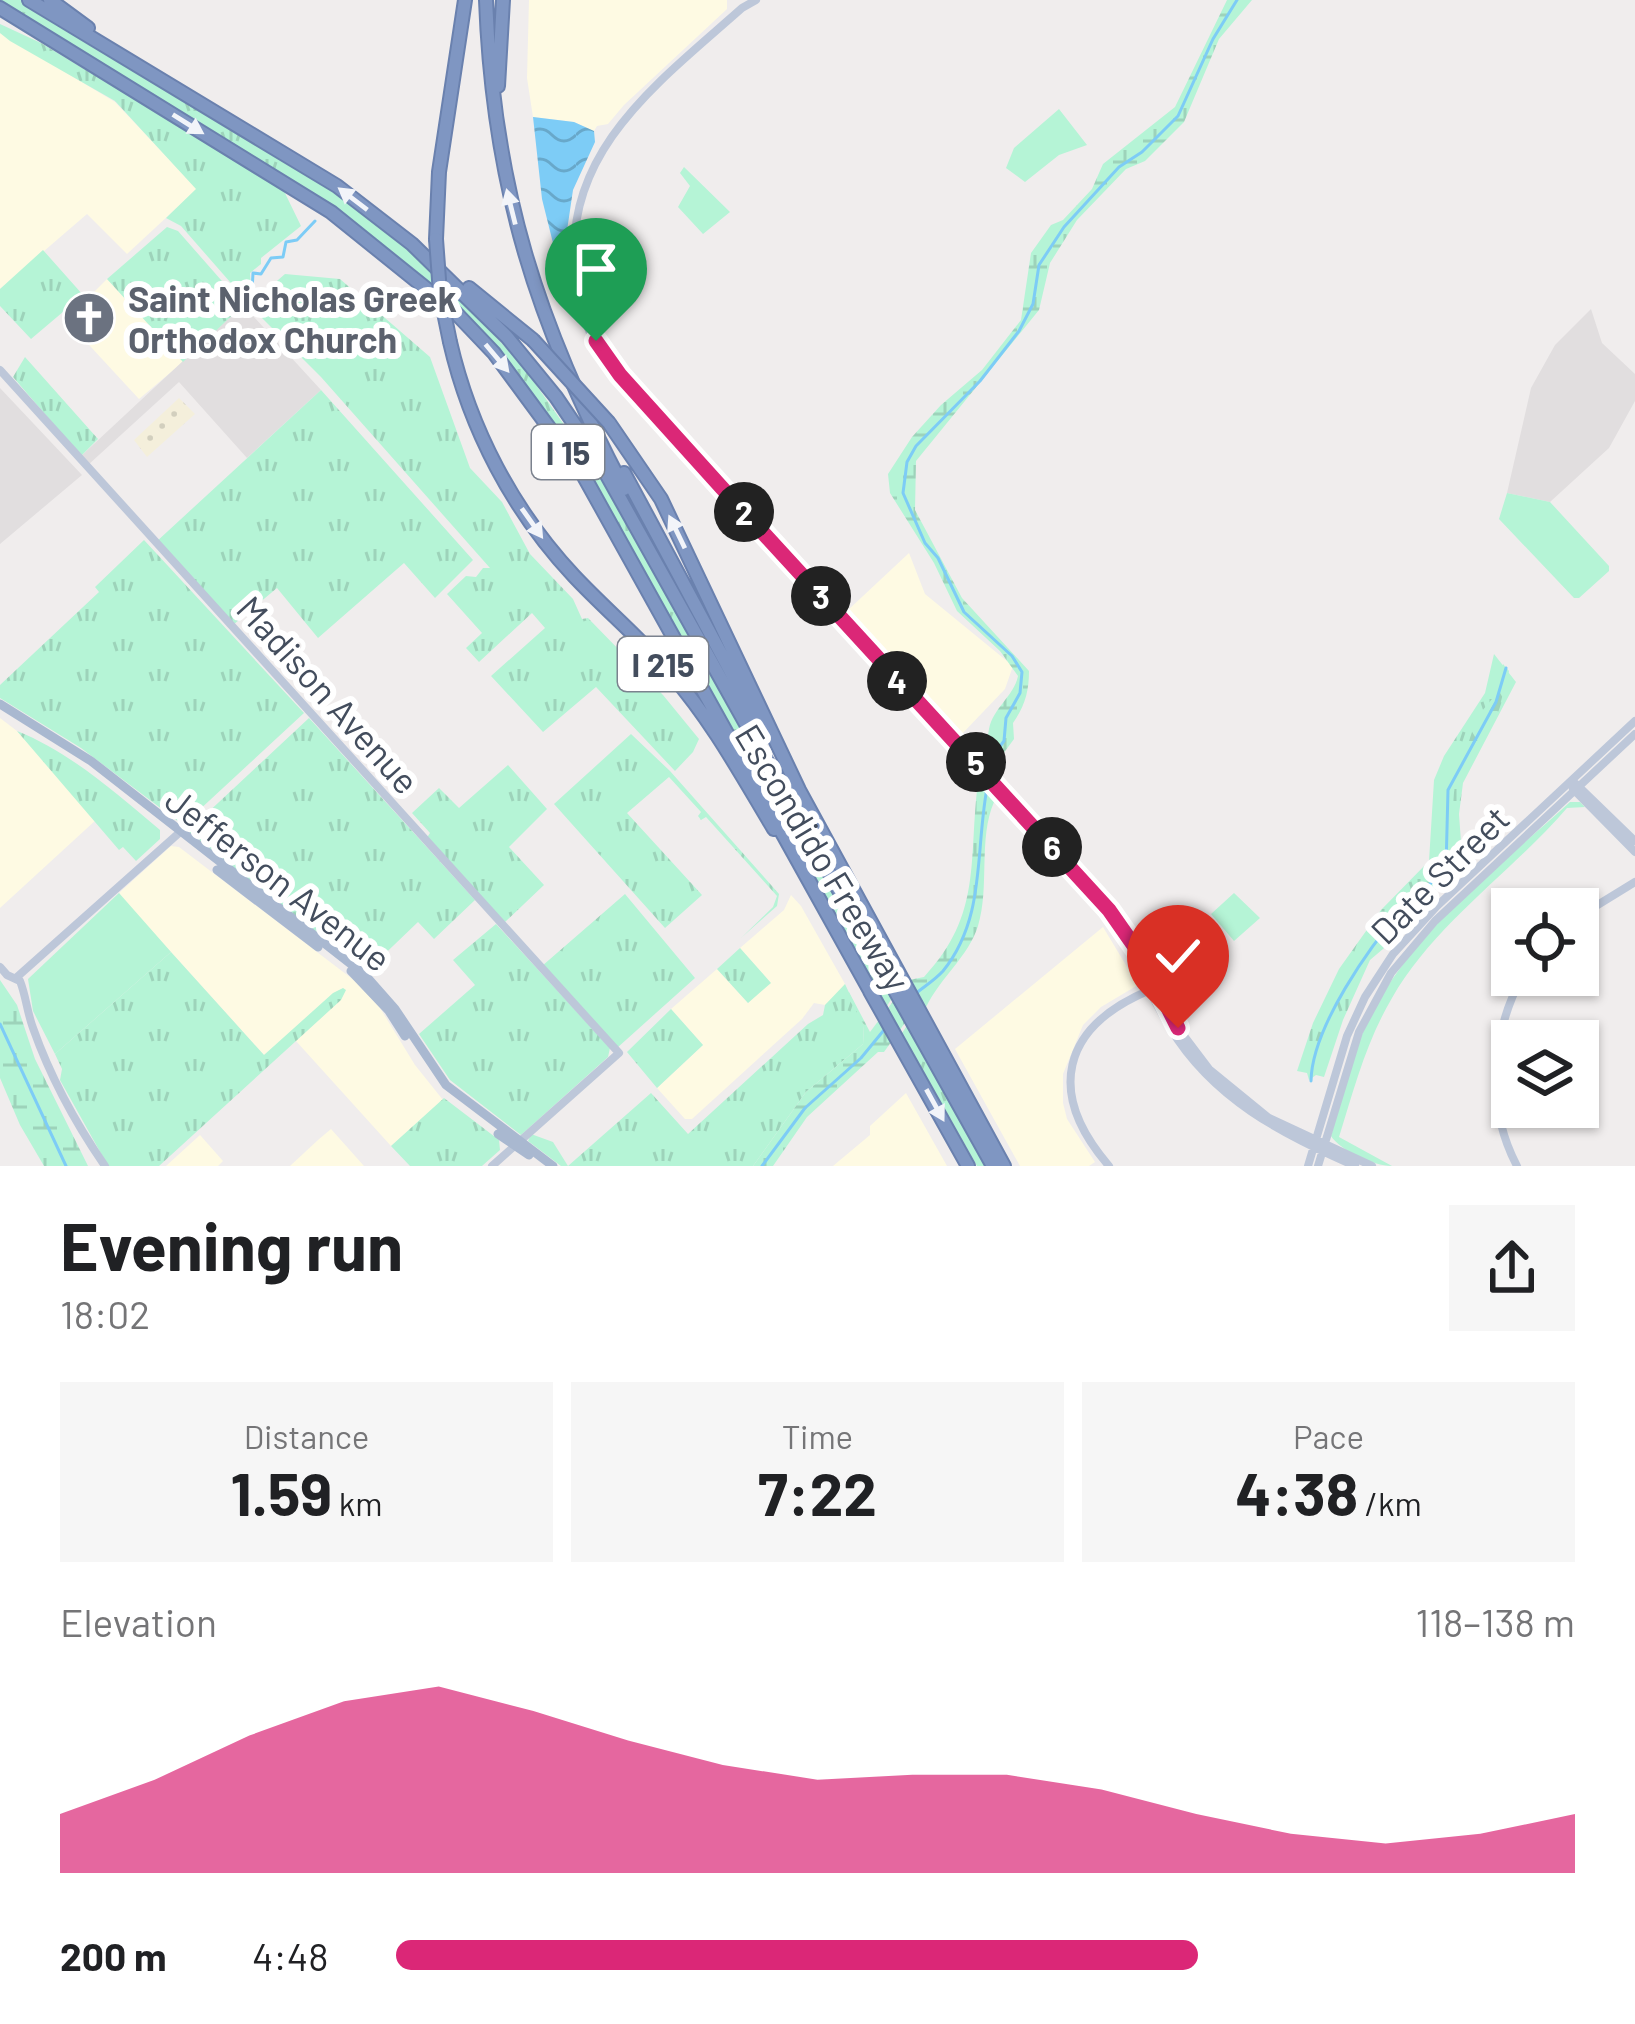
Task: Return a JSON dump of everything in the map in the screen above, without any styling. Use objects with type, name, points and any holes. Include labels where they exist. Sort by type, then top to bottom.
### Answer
[{"type":"highway","name":"I 15","points":[[29,0],[337,186],[412,244],[507,337],[556,398],[598,459],[708,656]]},
{"type":"highway","points":[[50,0],[120,57]]},
{"type":"highway","name":"Escondido Freeway","points":[[460,0],[436,239],[440,293],[470,411],[526,517],[567,568],[662,663],[707,720],[873,996],[968,1166]]},
{"type":"highway","points":[[486,0],[496,135],[527,265],[560,357],[590,422],[708,656]]},
{"type":"highway","points":[[496,135],[503,0]]},
{"type":"highway","name":"I 15","points":[[0,11],[331,212],[437,297],[494,353],[581,471],[873,996]]},
{"type":"highway","points":[[412,244],[533,340],[608,423],[661,499],[892,973]]},
{"type":"highway","points":[[590,422],[649,514],[770,745],[799,790]]},
{"type":"highway","name":"Escondido Freeway","points":[[708,656],[920,1023],[993,1166]]},
{"type":"highway","points":[[920,1023],[1004,1166]]},
{"type":"main road","points":[[611,363],[596,347],[580,310],[574,229],[583,191],[598,154],[631,110],[749,3]]},
{"type":"main road","points":[[579,294],[611,363],[1107,912],[1144,960],[1183,1036],[1209,1069],[1244,1100]]},
{"type":"main road","points":[[580,310],[602,344]]},
{"type":"main road","name":"Madison Avenue","points":[[1,372],[619,1053],[517,1143]]},
{"type":"main road","name":"Jefferson Avenue","points":[[0,707],[91,761],[369,987],[423,1066],[455,1102],[554,1166]]},
{"type":"main road","name":"Date Street","points":[[1308,1166],[1359,1032],[1391,973],[1435,921],[1635,721]]},
{"type":"main road","name":"Date Street","points":[[1574,786],[1635,734]]},
{"type":"main road","points":[[1574,786],[1635,841]]},
{"type":"main road","points":[[1574,786],[1635,851]]},
{"type":"main road","points":[[17,977],[177,834]]},
{"type":"main road","name":"Jefferson Avenue","points":[[177,834],[380,990],[446,1085],[544,1166]]},
{"type":"main road","points":[[1599,904],[1635,882]]},
{"type":"main road","points":[[265,907],[294,921]]},
{"type":"main road","points":[[1107,912],[1179,1042],[1213,1082],[1254,1117],[1372,1166]]},
{"type":"main road","points":[[0,967],[17,977]]},
{"type":"main road","points":[[17,977],[50,1067],[105,1166]]},
{"type":"main road","points":[[1109,1166],[1084,1135],[1074,1113],[1073,1058],[1097,1019],[1150,990]]},
{"type":"main road","points":[[1513,996],[1503,1019],[1496,1064],[1500,1118],[1517,1166]]},
{"type":"main road","points":[[423,1066],[446,1085]]},
{"type":"main road","points":[[1213,1082],[1355,1166]]},
{"type":"main road","points":[[492,1166],[517,1143]]},
{"type":"main road","name":"Date Street","points":[[1318,1166],[1319,1146]]},
{"type":"shaded area","points":[[529,0],[727,0],[727,9],[608,124],[594,131],[574,122],[533,117],[527,78]]},
{"type":"shaded area","points":[[0,33],[115,102],[197,189],[127,254],[87,214],[0,289]]},
{"type":"shaded area","points":[[107,279],[183,362],[139,399],[66,320]]},
{"type":"shaded area","points":[[243,305],[321,390],[247,458],[179,382],[88,465],[81,456]]},
{"type":"shaded area","points":[[1591,309],[1602,343],[1635,374],[1635,401],[1609,448],[1550,502],[1507,493],[1531,388],[1555,345]]},
{"type":"shaded area","points":[[0,388],[82,475],[0,544]]},
{"type":"shaded area","points":[[909,553],[925,594],[1013,666],[1005,689],[961,735],[847,611]]},
{"type":"shaded area","points":[[0,718],[97,819],[0,908]]},
{"type":"shaded area","points":[[171,846],[179,847],[355,981],[380,1008],[443,1100],[391,1146],[296,1041],[340,1000],[344,988],[264,1055],[119,893]]},
{"type":"shaded area","points":[[791,895],[844,988],[825,1005],[814,1003],[692,1119],[685,1119],[657,1088],[703,1045],[671,1009],[717,969],[748,1003],[770,982],[740,948],[784,910]]},
{"type":"shaded area","points":[[1103,927],[1138,985],[1101,1007],[1083,1025],[1063,1074],[1067,1119],[1095,1162],[1089,1166],[1020,1166],[955,1049]]},
{"type":"shaded area","points":[[906,1093],[947,1166],[833,1166],[870,1135],[870,1126]]},
{"type":"shaded area","points":[[331,1129],[364,1166],[290,1166],[318,1140]]},
{"type":"shaded area","points":[[200,1135],[223,1161],[218,1166],[166,1166]]},
{"type":"green space","points":[[0,0],[21,0],[332,191],[412,250],[436,274],[439,291],[413,268],[0,5]]},
{"type":"green space","points":[[1227,0],[1252,0],[1219,39],[1184,122],[1145,161],[1126,169],[1077,220],[1050,263],[1039,310],[916,461],[915,510],[962,598],[1029,671],[1026,698],[1013,723],[1014,739],[992,769],[989,729],[1018,676],[1000,651],[957,611],[934,563],[890,493],[888,474],[912,437],[982,370],[1021,320],[1031,253],[1051,225],[1063,220],[1092,189],[1103,164],[1175,107]]},
{"type":"green space","points":[[0,24],[41,43],[283,189],[301,226],[261,258],[250,273],[251,288],[244,298],[181,226],[166,218],[196,189],[115,101],[10,41],[0,33]]},
{"type":"green space","points":[[1059,109],[1087,145],[1059,155],[1025,182],[1006,168],[1014,148]]},
{"type":"green space","points":[[684,167],[730,212],[703,234],[678,207],[690,186],[680,173]]},
{"type":"green space","points":[[167,227],[178,231],[243,305],[183,362],[107,279]]},
{"type":"green space","points":[[43,250],[83,295],[31,339],[0,306],[0,289]]},
{"type":"green space","points":[[285,274],[340,279],[430,357],[470,468],[502,502],[530,554],[573,599],[582,619],[588,618],[699,739],[675,771],[596,687],[543,732],[491,676],[545,628],[532,613],[479,662],[466,648],[482,633],[447,594],[466,576],[476,577],[483,568],[490,568],[321,377],[249,305]]},
{"type":"green space","points":[[439,276],[522,365],[601,477],[892,998],[887,1006],[584,467],[521,378],[441,291]]},
{"type":"green space","points":[[25,357],[98,439],[81,456],[13,377]]},
{"type":"green space","points":[[321,390],[473,560],[435,598],[404,563],[318,638],[277,588],[233,625],[155,543]]},
{"type":"green space","points":[[1507,493],[1550,502],[1609,571],[1574,598],[1499,519]]},
{"type":"green space","points":[[144,540],[304,713],[183,825],[81,748],[0,698],[0,685],[99,592],[95,587]]},
{"type":"green space","points":[[1494,654],[1516,682],[1463,783],[1459,814],[1463,870],[1415,905],[1390,943],[1370,960],[1324,1077],[1309,1080],[1307,1073],[1297,1071],[1339,969],[1381,910],[1429,861],[1434,780],[1485,693]]},
{"type":"green space","points":[[1503,664],[1509,671],[1500,705],[1474,756],[1456,778],[1452,807],[1446,811],[1441,793],[1456,757],[1467,747],[1477,717],[1492,699]]},
{"type":"green space","points":[[309,718],[475,900],[434,939],[418,922],[369,969],[188,831]]},
{"type":"green space","points":[[17,731],[92,774],[160,830],[160,839],[136,861],[123,847],[119,850]]},
{"type":"green space","points":[[631,734],[779,894],[777,906],[741,938],[773,907],[777,896],[706,817],[701,820],[701,812],[669,777],[627,813],[702,895],[665,928],[554,804]]},
{"type":"green space","points":[[508,765],[547,809],[509,847],[544,885],[505,922],[426,839],[430,833],[412,813],[439,788],[459,808]]},
{"type":"green space","points":[[978,782],[994,802],[986,832],[981,911],[968,948],[926,1007],[920,1002],[884,1052],[878,1052],[807,1117],[773,1166],[753,1166],[806,1092],[863,1044],[864,1025],[846,994],[849,992],[870,1032],[909,980],[924,977],[943,954],[956,931],[969,885]]},
{"type":"green space","points":[[1570,802],[1585,807],[1567,808],[1452,922],[1392,998],[1368,1049],[1339,1137],[1392,1166],[1349,1152],[1331,1136],[1356,1049],[1386,988],[1458,902]]},
{"type":"green space","points":[[119,893],[171,952],[55,1054],[33,1011],[28,979]]},
{"type":"green space","points":[[1234,893],[1260,918],[1234,941],[1211,914]]},
{"type":"green space","points":[[625,894],[695,978],[617,1048],[542,966]]},
{"type":"green space","points":[[496,924],[610,1048],[608,1057],[521,1135],[450,1080],[419,1034],[475,985],[453,960]]},
{"type":"green space","points":[[740,948],[771,983],[748,1003],[717,969]]},
{"type":"green space","points":[[171,952],[264,1055],[333,993],[346,990],[341,1000],[159,1166],[108,1166],[60,1080],[62,1069],[55,1054]]},
{"type":"green space","points":[[0,980],[17,1005],[35,1059],[88,1166],[44,1166],[20,1125],[0,1078]]},
{"type":"green space","points":[[845,984],[864,1025],[863,1044],[806,1092],[753,1166],[568,1166],[651,1093],[688,1134],[823,1015],[825,1005]]},
{"type":"green space","points":[[671,1009],[703,1045],[657,1088],[627,1052]]},
{"type":"green space","points":[[908,1024],[987,1166],[977,1166],[902,1033]]},
{"type":"green space","points":[[444,1098],[499,1140],[500,1150],[482,1166],[410,1166],[391,1146]]},
{"type":"green space","points":[[531,1134],[553,1142],[568,1166],[561,1166],[528,1141]]},
{"type":"sand","points":[[179,398],[195,414],[147,457],[134,440]]},
{"type":"water","points":[[533,117],[574,122],[594,131],[595,142],[573,190],[565,244],[555,251],[542,199]]},
{"type":"waterway","points":[[989,773],[992,757],[1004,741],[1006,718],[1020,693],[1022,672],[1012,656],[964,612],[938,558],[925,543],[903,493],[907,462],[1019,331],[1033,304],[1039,265],[1064,227],[1119,167],[1142,152],[1178,116],[1213,39],[1237,0]]},
{"type":"waterway","points":[[245,301],[252,291],[253,273],[261,274],[271,258],[283,257],[286,242],[297,240],[315,221]]},
{"type":"waterway","points":[[1311,1081],[1321,1037],[1360,965],[1404,907],[1446,868],[1448,790],[1496,702],[1506,668]]},
{"type":"waterway","points":[[914,995],[943,971],[966,929],[977,884],[987,788]]},
{"type":"waterway","points":[[0,1024],[66,1166]]},
{"type":"waterway","points":[[762,1166],[805,1108],[861,1058],[884,1030]]},
{"type":"place","name":"Saint Nicholas Greek Orthodox Church","points":[[89,318]]},
{"type":"route","points":[[596,341],[620,375],[1109,910],[1144,960],[1178,1028]]}]
